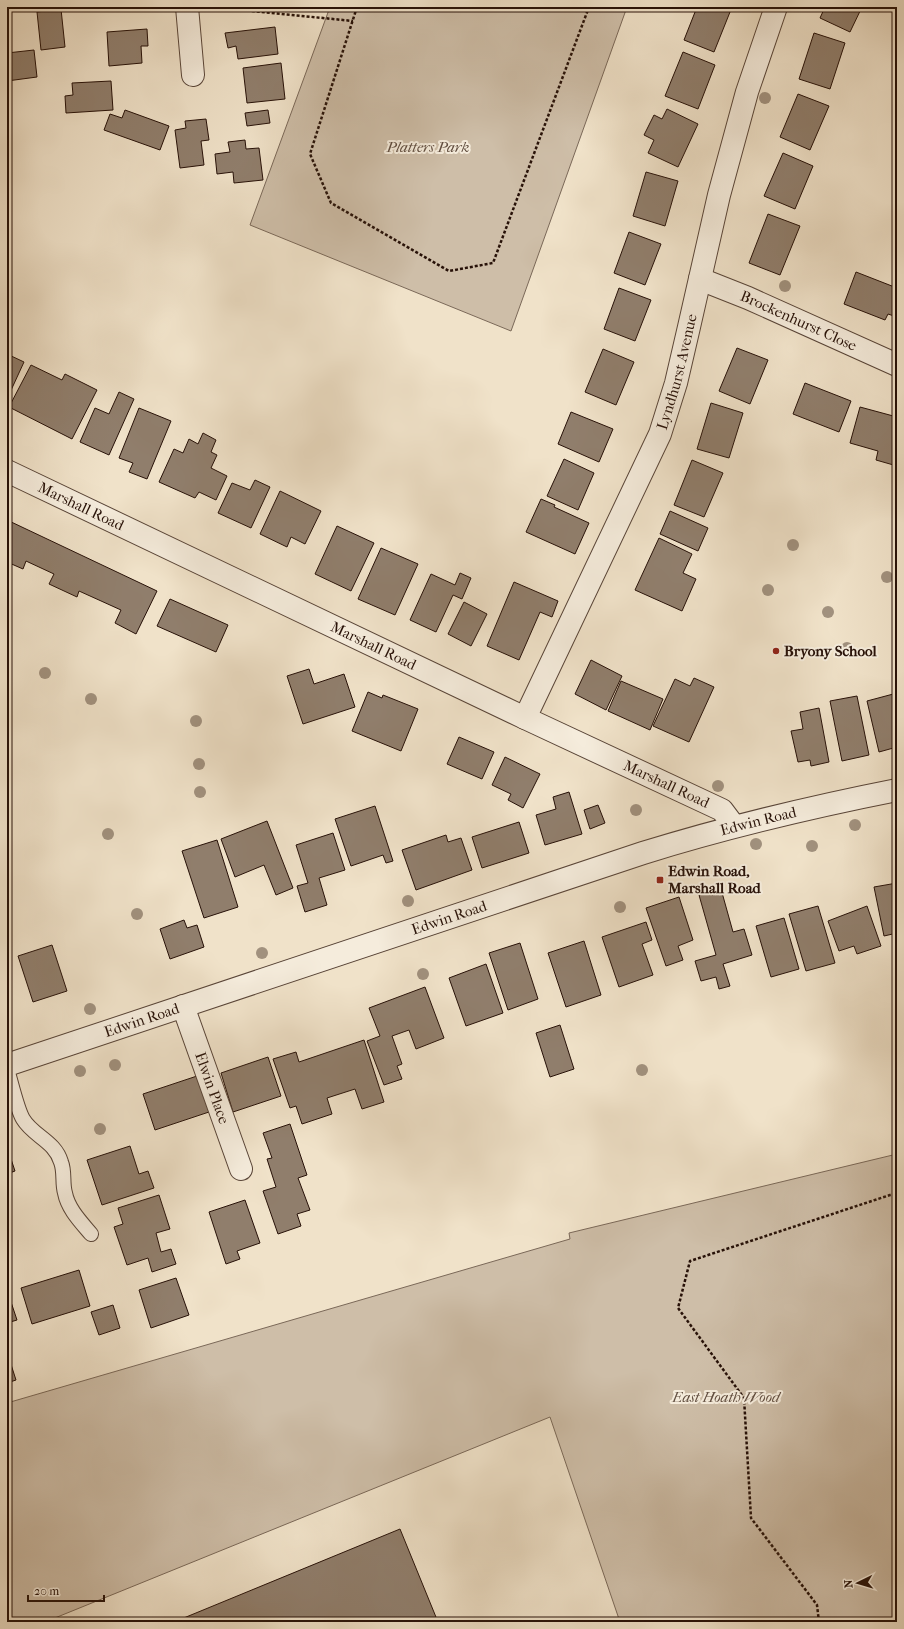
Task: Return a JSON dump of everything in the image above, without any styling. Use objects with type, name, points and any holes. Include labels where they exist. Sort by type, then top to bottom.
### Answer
[{"type":"street","points":[[187,7],[193,75]]},
{"type":"street","name":"Lyndhurst Avenue","points":[[525,718],[660,434],[676,383],[720,195],[748,92],[776,7]]},
{"type":"street","name":"Brockenhurst Close","points":[[700,279],[748,298],[897,365]]},
{"type":"street","name":"Marshall Road","points":[[7,471],[525,718],[722,810],[734,826]]},
{"type":"street","name":"Edwin Road","points":[[7,1065],[613,862],[700,835],[823,805],[897,790]]},
{"type":"street","name":"Elwin Place","points":[[183,1006],[241,1169]]},
{"type":"lane","points":[[7,1069],[22,1118],[30,1128],[44,1138],[62,1162],[65,1193],[69,1204],[91,1234]]},
{"type":"path","points":[[212,7],[353,21]]},
{"type":"path","points":[[357,7],[310,154],[331,203],[449,271],[493,263],[589,7]]},
{"type":"path","points":[[819,1622],[817,1605],[751,1518],[744,1398],[678,1308],[690,1261],[890,1195],[897,1194]]},
{"type":"green space","name":"Platters Park","points":[[330,7],[627,7],[511,331],[250,225]]},
{"type":"green space","name":"East Hoath Wood","points":[[897,1154],[897,1622],[620,1622],[550,1417],[45,1622],[7,1622],[7,1403],[570,1239],[569,1233]]},
{"type":"building","points":[[697,7],[732,7],[714,52],[684,40]]},
{"type":"building","points":[[825,7],[862,7],[850,32],[820,18]]},
{"type":"building","points":[[61,9],[65,47],[41,50],[37,12]]},
{"type":"building","points":[[275,27],[278,54],[238,59],[236,46],[228,48],[225,33]]},
{"type":"building","points":[[147,29],[148,46],[141,46],[142,63],[109,66],[107,32]]},
{"type":"building","points":[[814,33],[845,43],[830,89],[799,79]]},
{"type":"building","points":[[34,50],[37,77],[7,81],[7,53]]},
{"type":"building","points":[[683,52],[715,65],[698,109],[665,96]]},
{"type":"building","points":[[281,63],[285,99],[247,103],[243,68]]},
{"type":"building","points":[[111,81],[113,110],[66,113],[65,96],[73,95],[72,83]]},
{"type":"building","points":[[798,94],[829,106],[810,150],[780,137]]},
{"type":"building","points":[[667,109],[698,124],[678,167],[648,153],[654,140],[644,135],[654,115],[662,119]]},
{"type":"building","points":[[125,110],[169,126],[160,150],[104,130],[110,114],[122,118]]},
{"type":"building","points":[[268,110],[270,123],[247,126],[245,113]]},
{"type":"building","points":[[206,119],[209,140],[201,141],[204,165],[180,168],[175,130],[186,128],[185,121]]},
{"type":"building","points":[[245,140],[246,149],[259,148],[263,180],[234,183],[233,172],[217,174],[215,154],[230,152],[228,142]]},
{"type":"building","points":[[783,153],[813,166],[795,209],[764,196]]},
{"type":"building","points":[[646,172],[678,181],[665,226],[633,216]]},
{"type":"building","points":[[768,214],[800,226],[780,275],[749,263]]},
{"type":"building","points":[[629,232],[661,244],[645,285],[614,273]]},
{"type":"building","points":[[856,272],[897,288],[897,317],[888,314],[885,320],[844,304]]},
{"type":"building","points":[[619,288],[651,300],[635,341],[604,329]]},
{"type":"building","points":[[737,348],[768,360],[750,404],[719,391]]},
{"type":"building","points":[[603,349],[634,362],[616,405],[585,392]]},
{"type":"building","points":[[7,354],[24,362],[7,399]]},
{"type":"building","points":[[31,365],[62,380],[65,374],[97,390],[72,439],[9,407]]},
{"type":"building","points":[[805,383],[851,401],[839,432],[793,414]]},
{"type":"building","points":[[119,392],[134,399],[109,455],[80,442],[95,408],[109,414]]},
{"type":"building","points":[[711,403],[743,413],[729,458],[697,449]]},
{"type":"building","points":[[860,407],[897,417],[897,466],[876,460],[878,451],[850,443]]},
{"type":"building","points":[[139,408],[171,421],[147,479],[129,472],[133,463],[119,458]]},
{"type":"building","points":[[571,412],[613,429],[599,462],[558,444]]},
{"type":"building","points":[[203,433],[216,440],[211,452],[217,455],[211,468],[227,476],[216,500],[199,492],[195,498],[159,482],[174,449],[183,453],[189,439],[198,444]]},
{"type":"building","points":[[564,459],[594,473],[578,510],[547,496]]},
{"type":"building","points":[[692,460],[723,473],[704,517],[674,505]]},
{"type":"building","points":[[255,480],[270,487],[251,528],[218,513],[232,483],[250,490]]},
{"type":"building","points":[[280,491],[321,511],[305,544],[291,537],[287,547],[260,534]]},
{"type":"building","points":[[541,499],[555,505],[554,507],[589,523],[575,554],[526,532]]},
{"type":"building","points":[[670,511],[708,528],[698,551],[660,534]]},
{"type":"building","points":[[7,520],[157,591],[136,634],[115,623],[121,610],[79,591],[77,597],[49,584],[54,574],[26,561],[23,569],[7,562]]},
{"type":"building","points":[[337,526],[374,543],[351,591],[315,574]]},
{"type":"building","points":[[659,538],[692,554],[683,573],[696,579],[682,611],[635,590]]},
{"type":"building","points":[[381,548],[418,564],[395,615],[358,599]]},
{"type":"building","points":[[460,573],[471,578],[462,599],[453,595],[436,632],[410,620],[431,574],[455,585]]},
{"type":"building","points":[[514,582],[558,601],[552,617],[540,612],[519,660],[487,646]]},
{"type":"building","points":[[170,599],[228,625],[216,652],[157,626]]},
{"type":"building","points":[[464,602],[487,614],[471,646],[448,634]]},
{"type":"building","points":[[591,660],[622,676],[606,710],[575,694]]},
{"type":"building","points":[[309,669],[314,684],[344,674],[355,707],[303,724],[287,676]]},
{"type":"building","points":[[694,678],[714,687],[689,742],[653,726],[675,679],[690,686]]},
{"type":"building","points":[[621,681],[663,699],[650,730],[608,711]]},
{"type":"building","points":[[368,692],[382,698],[383,695],[418,709],[401,751],[352,731]]},
{"type":"building","points":[[897,693],[897,747],[879,752],[867,701]]},
{"type":"building","points":[[857,696],[869,755],[842,761],[830,701]]},
{"type":"building","points":[[819,708],[829,762],[811,766],[810,760],[798,762],[791,731],[803,729],[800,712]]},
{"type":"building","points":[[459,737],[494,752],[482,779],[447,764]]},
{"type":"building","points":[[505,757],[540,774],[523,808],[508,800],[511,794],[492,785]]},
{"type":"building","points":[[569,792],[582,834],[545,845],[536,815],[556,809],[553,797]]},
{"type":"building","points":[[598,805],[605,823],[590,829],[584,810]]},
{"type":"building","points":[[375,806],[393,861],[386,863],[383,855],[351,866],[335,819]]},
{"type":"building","points":[[267,821],[293,888],[276,895],[264,865],[235,877],[221,839]]},
{"type":"building","points":[[519,822],[529,853],[482,868],[472,837]]},
{"type":"building","points":[[333,833],[345,870],[319,878],[327,905],[305,912],[297,886],[308,883],[296,845]]},
{"type":"building","points":[[446,835],[448,842],[461,838],[472,870],[416,890],[402,850]]},
{"type":"building","points":[[217,840],[238,907],[204,918],[182,851]]},
{"type":"building","points":[[897,883],[897,933],[884,936],[874,887]]},
{"type":"building","points":[[721,889],[733,932],[744,929],[752,955],[723,964],[730,986],[719,989],[716,977],[701,981],[695,961],[716,955],[699,895]]},
{"type":"building","points":[[679,897],[693,940],[678,946],[683,960],[666,966],[646,908]]},
{"type":"building","points":[[818,906],[835,963],[806,971],[789,914]]},
{"type":"building","points":[[867,906],[881,946],[857,954],[854,946],[839,951],[828,921]]},
{"type":"building","points":[[784,918],[799,969],[771,977],[756,926]]},
{"type":"building","points":[[184,920],[187,928],[197,925],[204,947],[170,959],[160,929]]},
{"type":"building","points":[[646,922],[652,940],[642,944],[653,975],[619,987],[602,937]]},
{"type":"building","points":[[584,941],[601,995],[566,1007],[548,953]]},
{"type":"building","points":[[520,943],[538,999],[508,1010],[489,953]]},
{"type":"building","points":[[52,945],[67,991],[33,1002],[18,956]]},
{"type":"building","points":[[486,964],[503,1013],[466,1026],[449,978]]},
{"type":"building","points":[[425,987],[444,1038],[416,1049],[409,1030],[392,1036],[402,1064],[397,1066],[402,1079],[384,1085],[367,1041],[380,1036],[369,1008]]},
{"type":"building","points":[[560,1025],[574,1069],[550,1077],[536,1033]]},
{"type":"building","points":[[364,1040],[384,1102],[362,1109],[355,1089],[327,1098],[332,1114],[302,1124],[296,1106],[290,1108],[273,1059],[296,1052],[299,1062]]},
{"type":"building","points":[[268,1057],[281,1096],[233,1112],[221,1073]]},
{"type":"building","points":[[197,1076],[209,1112],[155,1130],[143,1094]]},
{"type":"building","points":[[290,1124],[307,1175],[298,1178],[310,1210],[297,1214],[301,1226],[278,1234],[263,1191],[276,1187],[267,1159],[272,1158],[263,1133]]},
{"type":"building","points":[[130,1146],[139,1174],[148,1171],[154,1188],[102,1205],[87,1160]]},
{"type":"building","points":[[7,1147],[15,1171],[7,1174]]},
{"type":"building","points":[[159,1195],[170,1229],[156,1233],[161,1252],[171,1249],[176,1264],[152,1272],[148,1258],[127,1265],[114,1227],[123,1224],[118,1208]]},
{"type":"building","points":[[245,1200],[260,1243],[237,1251],[240,1259],[226,1264],[209,1212]]},
{"type":"building","points":[[79,1270],[90,1306],[32,1324],[21,1288]]},
{"type":"building","points":[[176,1278],[189,1315],[151,1328],[139,1290]]},
{"type":"building","points":[[7,1296],[9,1296],[17,1320],[7,1323]]},
{"type":"building","points":[[113,1305],[120,1328],[99,1335],[91,1312]]},
{"type":"building","points":[[7,1352],[16,1380],[7,1383]]},
{"type":"building","points":[[400,1529],[438,1622],[174,1622]]},
{"type":"place","name":"Bryony School","points":[[776,651]]},
{"type":"place","name":"Edwin Road, Marshall Road","points":[[660,880]]}]
